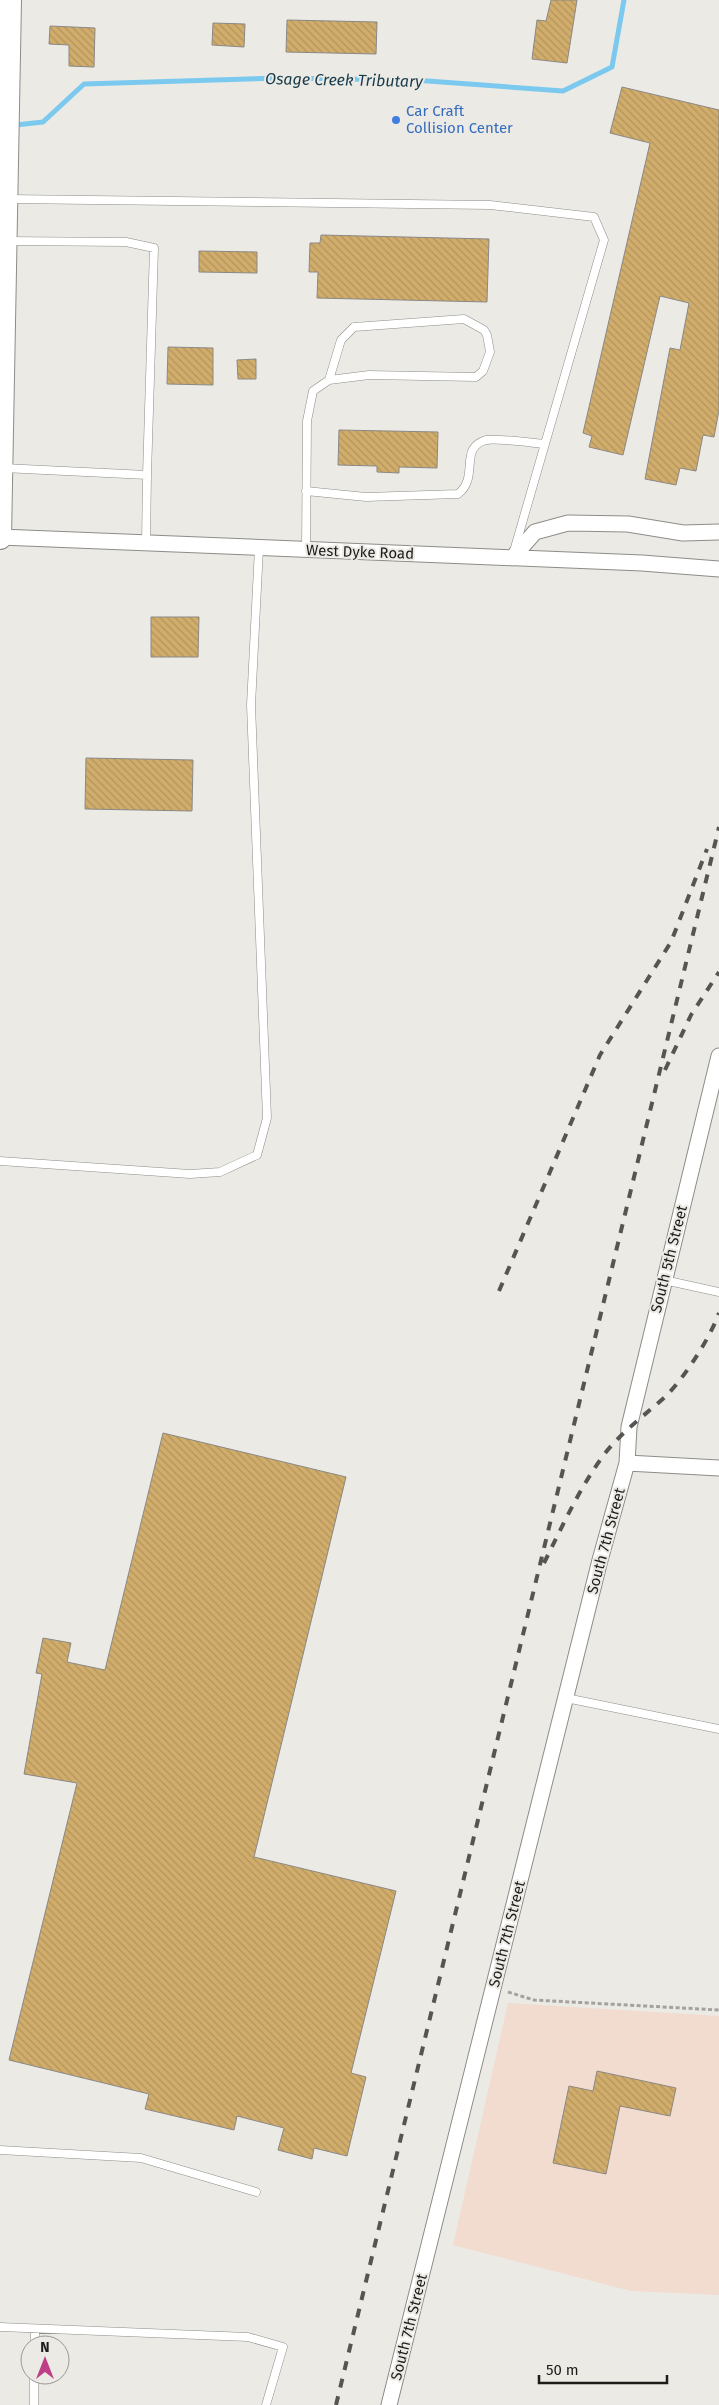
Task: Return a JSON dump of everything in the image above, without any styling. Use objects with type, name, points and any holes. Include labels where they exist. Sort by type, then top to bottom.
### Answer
[{"type":"main road","points":[[0,538],[6,199],[4,53],[10,0]]},
{"type":"street","points":[[512,558],[535,532],[568,523],[628,524],[683,534],[719,532]]},
{"type":"street","name":"West Dyke Road","points":[[0,538],[642,563],[719,569]]},
{"type":"street","name":"South 5th Street","points":[[627,1464],[629,1427],[719,1056]]},
{"type":"street","points":[[627,1464],[719,1468]]},
{"type":"street","name":"South 7th Street","points":[[390,2405],[566,1698],[627,1464]]},
{"type":"lane","points":[[6,199],[490,206],[594,217],[604,240],[512,558]]},
{"type":"lane","points":[[5,241],[126,242],[154,248],[146,543]]},
{"type":"lane","points":[[306,550],[307,422],[313,391],[329,380],[369,375],[476,377],[483,371],[490,352],[488,335],[484,330],[464,320],[354,326],[341,340],[329,380]]},
{"type":"lane","points":[[306,491],[366,497],[458,494],[466,488],[470,478],[468,460],[474,449],[487,440],[545,444]]},
{"type":"lane","points":[[1,468],[147,475]]},
{"type":"lane","points":[[0,1161],[190,1174],[220,1172],[257,1155],[267,1118],[250,705],[259,548]]},
{"type":"lane","points":[[664,1280],[719,1292]]},
{"type":"lane","points":[[566,1698],[719,1729]]},
{"type":"lane","points":[[0,2150],[141,2158],[256,2192]]},
{"type":"lane","points":[[0,2326],[248,2337],[283,2347],[266,2405]]},
{"type":"lane","points":[[35,2329],[35,2335]]},
{"type":"lane","points":[[34,2385],[34,2405]]},
{"type":"path","points":[[494,1987],[534,2000],[719,2010]]},
{"type":"shaded area","points":[[508,2003],[719,2016],[719,2295],[631,2291],[453,2245]]},
{"type":"building","points":[[551,0],[577,0],[567,63],[532,59],[537,20],[546,21]]},
{"type":"building","points":[[287,20],[377,22],[376,54],[286,52]]},
{"type":"building","points":[[213,23],[245,24],[244,47],[212,45]]},
{"type":"building","points":[[50,26],[95,28],[94,67],[69,66],[69,45],[49,44]]},
{"type":"building","points":[[622,87],[719,110],[719,410],[714,437],[703,435],[696,471],[680,468],[676,485],[645,479],[670,348],[680,350],[689,303],[660,296],[623,455],[589,447],[592,436],[583,433],[650,143],[610,133]]},
{"type":"building","points":[[321,235],[489,239],[487,302],[317,298],[318,272],[309,272],[310,243],[320,243]]},
{"type":"building","points":[[199,251],[257,252],[257,273],[199,272]]},
{"type":"building","points":[[168,347],[213,348],[213,385],[167,384]]},
{"type":"building","points":[[256,359],[256,379],[238,379],[237,360]]},
{"type":"building","points":[[339,430],[438,432],[437,468],[399,467],[399,473],[377,472],[377,466],[338,465]]},
{"type":"building","points":[[151,617],[199,617],[198,657],[151,657]]},
{"type":"building","points":[[86,758],[193,760],[192,811],[85,809]]},
{"type":"building","points":[[163,1433],[346,1477],[254,1857],[396,1891],[351,2073],[366,2077],[347,2156],[314,2148],[312,2159],[278,2150],[284,2128],[237,2116],[234,2130],[145,2109],[149,2094],[9,2060],[77,1783],[24,1774],[42,1674],[36,1673],[43,1638],[71,1643],[67,1662],[105,1670]]},
{"type":"building","points":[[597,2071],[676,2088],[670,2116],[620,2106],[606,2174],[553,2163],[569,2086],[593,2091]]},
{"type":"waterway","name":"Osage Creek Tributary","points":[[16,125],[43,122],[84,84],[278,78],[414,80],[563,91],[612,67],[624,0]]},
{"type":"railway","points":[[336,2405],[719,827]]},
{"type":"railway","points":[[499,1291],[600,1055],[671,942],[707,849]]},
{"type":"railway","points":[[665,1070],[691,1015],[719,972]]},
{"type":"railway","points":[[544,1563],[564,1522],[603,1456],[625,1432],[673,1388],[689,1368],[719,1313]]},
{"type":"place","name":"Car Craft Collision Center","points":[[396,120]]}]
